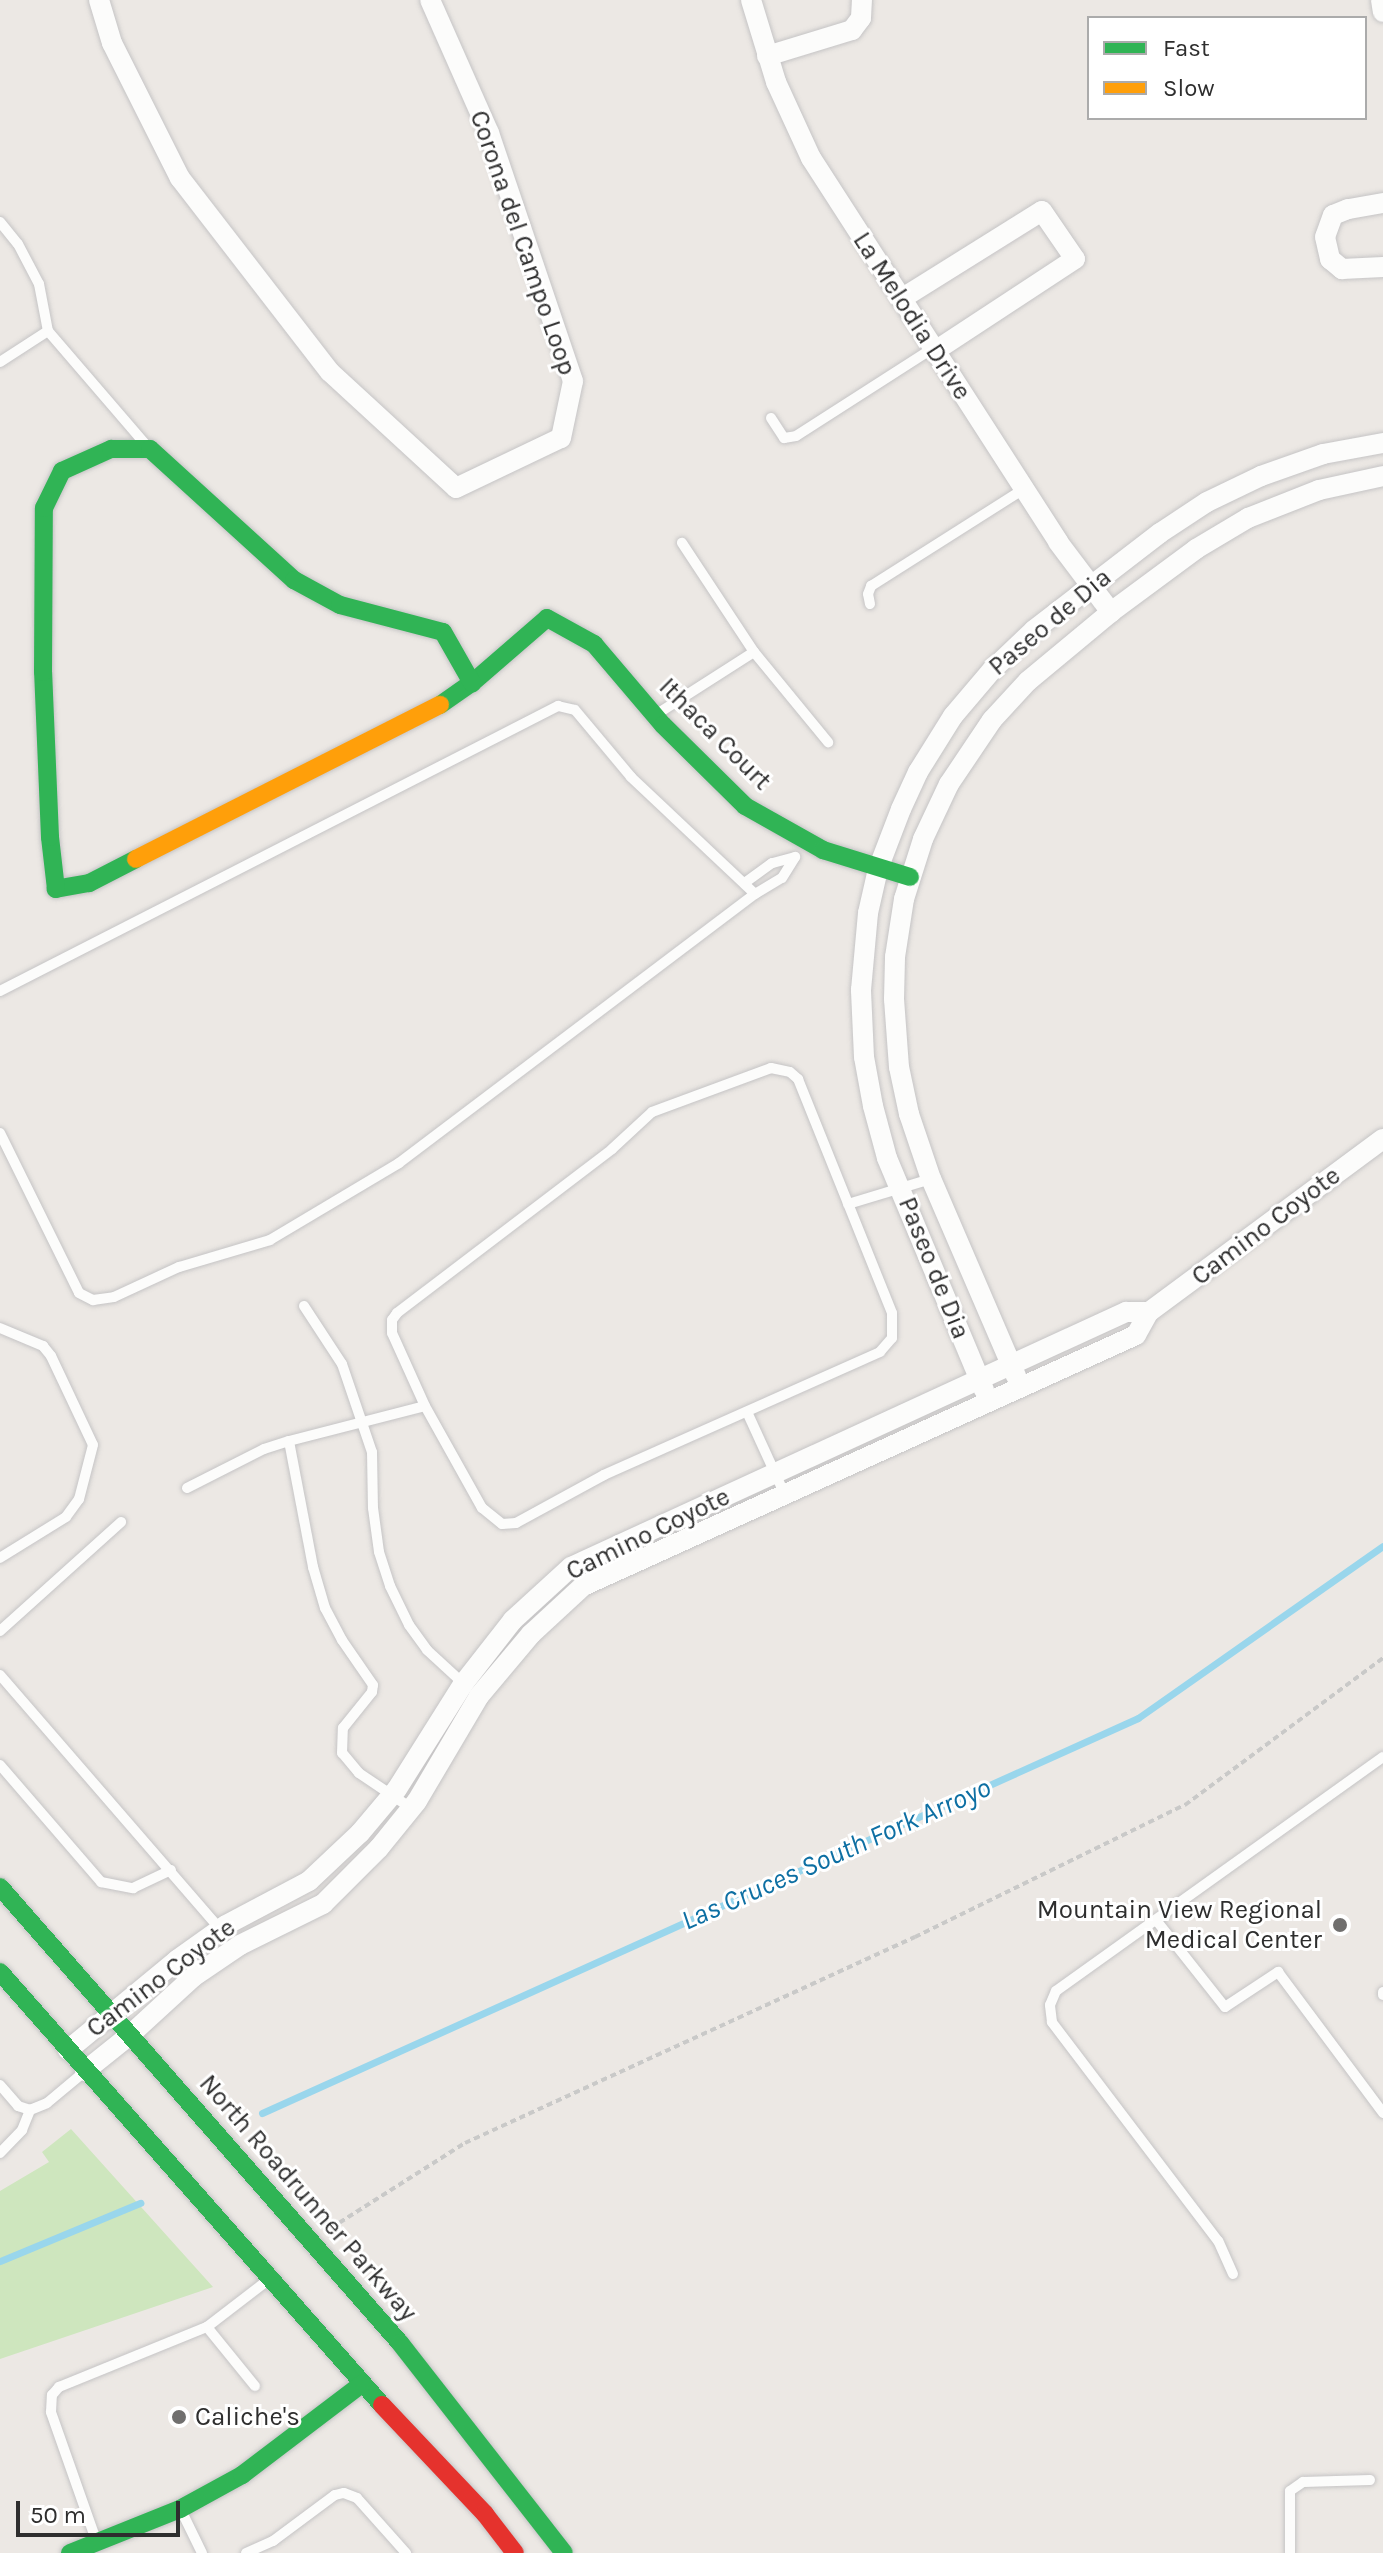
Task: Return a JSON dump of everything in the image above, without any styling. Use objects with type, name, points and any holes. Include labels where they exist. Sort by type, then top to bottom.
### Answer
[{"type":"street","name":"Corona del Campo Loop","points":[[99,0],[112,43],[180,178],[330,372],[456,488],[561,438],[573,381],[489,133],[430,0]]},
{"type":"street","name":"La Melodia Drive","points":[[751,0],[767,56],[811,158],[1024,489],[1111,612]]},
{"type":"street","points":[[767,56],[852,30],[861,18],[862,0]]},
{"type":"street","points":[[1381,0],[1383,12]]},
{"type":"street","points":[[1383,203],[1333,215],[1325,237],[1330,259],[1342,269],[1383,267]]},
{"type":"street","points":[[901,299],[1042,211],[1075,259],[934,350]]},
{"type":"street","name":"Paseo de Dia","points":[[989,1402],[876,1118],[862,1027],[863,954],[878,869],[909,790],[953,716],[1006,656],[1090,586],[1176,521],[1223,493],[1302,460],[1383,443]]},
{"type":"street","points":[[111,449],[150,449],[294,580],[340,605],[443,632],[472,683],[448,701],[267,795],[89,883],[56,889],[50,837],[43,672],[44,508],[62,471],[111,449]]},
{"type":"street","name":"Paseo de Dia","points":[[1019,1388],[931,1179],[909,1114],[896,1044],[895,957],[910,877],[939,803],[992,720],[1028,681],[1111,612],[1196,549],[1248,518],[1302,495],[1383,476]]},
{"type":"street","name":"Ithaca Court","points":[[472,683],[547,618],[594,644],[655,715],[745,806],[808,841],[878,869],[910,877]]},
{"type":"street","name":"Camino Coyote","points":[[68,2050],[220,1929],[309,1881],[360,1833],[392,1796],[471,1690],[583,1586],[1136,1335],[1149,1312],[1383,1139]]},
{"type":"street","name":"Camino Coyote","points":[[85,2071],[193,1977],[240,1945],[323,1904],[379,1848],[411,1808],[471,1690],[513,1620],[571,1567],[1126,1312],[1149,1312]]},
{"type":"street","name":"North Roadrunner Parkway","points":[[0,1887],[308,2242],[400,2343],[564,2553]]},
{"type":"street","points":[[0,1972],[362,2384],[485,2514],[515,2553]]},
{"type":"street","points":[[70,2553],[180,2509],[242,2475],[362,2384]]},
{"type":"lane","points":[[0,222],[18,244],[39,284],[48,331],[150,449]]},
{"type":"lane","points":[[0,362],[48,331]]},
{"type":"lane","points":[[771,418],[784,438],[796,436],[934,350]]},
{"type":"lane","points":[[870,604],[868,594],[871,586],[1024,489]]},
{"type":"lane","points":[[682,543],[754,652],[828,742]]},
{"type":"lane","points":[[655,715],[754,652]]},
{"type":"lane","points":[[0,991],[558,706],[575,710],[631,777],[755,894]]},
{"type":"lane","points":[[0,1133],[79,1293],[93,1300],[114,1297],[179,1267],[270,1240],[399,1163],[755,894],[782,878],[808,841]]},
{"type":"lane","points":[[744,883],[772,863],[795,857]]},
{"type":"lane","points":[[771,1068],[790,1072],[798,1079],[892,1313],[892,1338],[880,1352],[604,1475],[526,1518],[502,1524],[482,1508],[425,1406],[392,1333],[392,1320],[397,1313],[612,1149],[652,1112],[771,1068]]},
{"type":"lane","points":[[848,1204],[931,1179]]},
{"type":"lane","points":[[304,1306],[342,1364],[372,1452],[373,1508],[379,1552],[390,1586],[409,1625],[427,1650],[471,1690]]},
{"type":"lane","points":[[0,1328],[43,1346],[51,1356],[93,1445],[79,1499],[66,1517],[0,1558]]},
{"type":"lane","points":[[187,1488],[264,1449],[425,1406]]},
{"type":"lane","points":[[747,1412],[785,1495]]},
{"type":"lane","points":[[289,1441],[313,1567],[325,1608],[373,1685],[372,1692],[343,1728],[342,1753],[359,1773],[411,1808]]},
{"type":"lane","points":[[0,1631],[121,1522]]},
{"type":"lane","points":[[0,1675],[220,1929]]},
{"type":"lane","points":[[1233,2274],[1218,2241],[1052,2022],[1050,2005],[1056,1991],[1383,1757]]},
{"type":"lane","points":[[0,1765],[101,1882],[133,1888],[171,1870]]},
{"type":"lane","points":[[1156,1920],[1225,2007],[1278,1972],[1383,2113]]},
{"type":"lane","points":[[0,2085],[18,2106],[30,2110],[47,2103],[85,2071]]},
{"type":"lane","points":[[0,2153],[22,2130],[30,2110]]},
{"type":"lane","points":[[97,2542],[51,2412],[52,2395],[59,2387],[207,2327],[270,2279]]},
{"type":"lane","points":[[207,2327],[255,2386]]},
{"type":"lane","points":[[1290,2553],[1290,2491],[1303,2482],[1370,2480]]},
{"type":"lane","points":[[246,2553],[273,2541],[335,2495],[344,2493],[357,2498],[406,2553]]},
{"type":"lane","points":[[180,2509],[202,2553]]},
{"type":"path","points":[[308,2242],[465,2143],[915,1937],[1185,1805],[1383,1658]]},
{"type":"green space","points":[[71,2129],[213,2287],[0,2359],[0,2191],[49,2162],[42,2152]]},
{"type":"waterway","name":"Las Cruces South Fork Arroyo","points":[[262,2113],[1138,1718],[1383,1546]]},
{"type":"waterway","name":"Las Cruces South Fork Arroyo","points":[[0,2261],[140,2203]]},
{"type":"traffic: fast","points":[[136,859],[89,883],[56,889],[50,837],[43,672],[44,508],[62,471],[111,449],[150,449],[294,580],[340,605],[443,632],[472,683]]},
{"type":"traffic: fast","points":[[440,705],[472,683],[547,618],[594,644],[663,725],[745,806],[823,850],[910,877]]},
{"type":"traffic: fast","points":[[0,1887],[400,2343],[564,2553]]},
{"type":"traffic: fast","points":[[0,1972],[382,2405]]},
{"type":"traffic: fast","points":[[70,2553],[180,2509],[242,2475],[362,2384]]},
{"type":"traffic: slow","points":[[136,859],[440,705]]},
{"type":"traffic: jam","points":[[382,2405],[485,2514],[515,2553]]},
{"type":"place","name":"Mountain View Regional Medical Center","points":[[1340,1925]]},
{"type":"place","name":"Caliche's","points":[[179,2417]]}]
